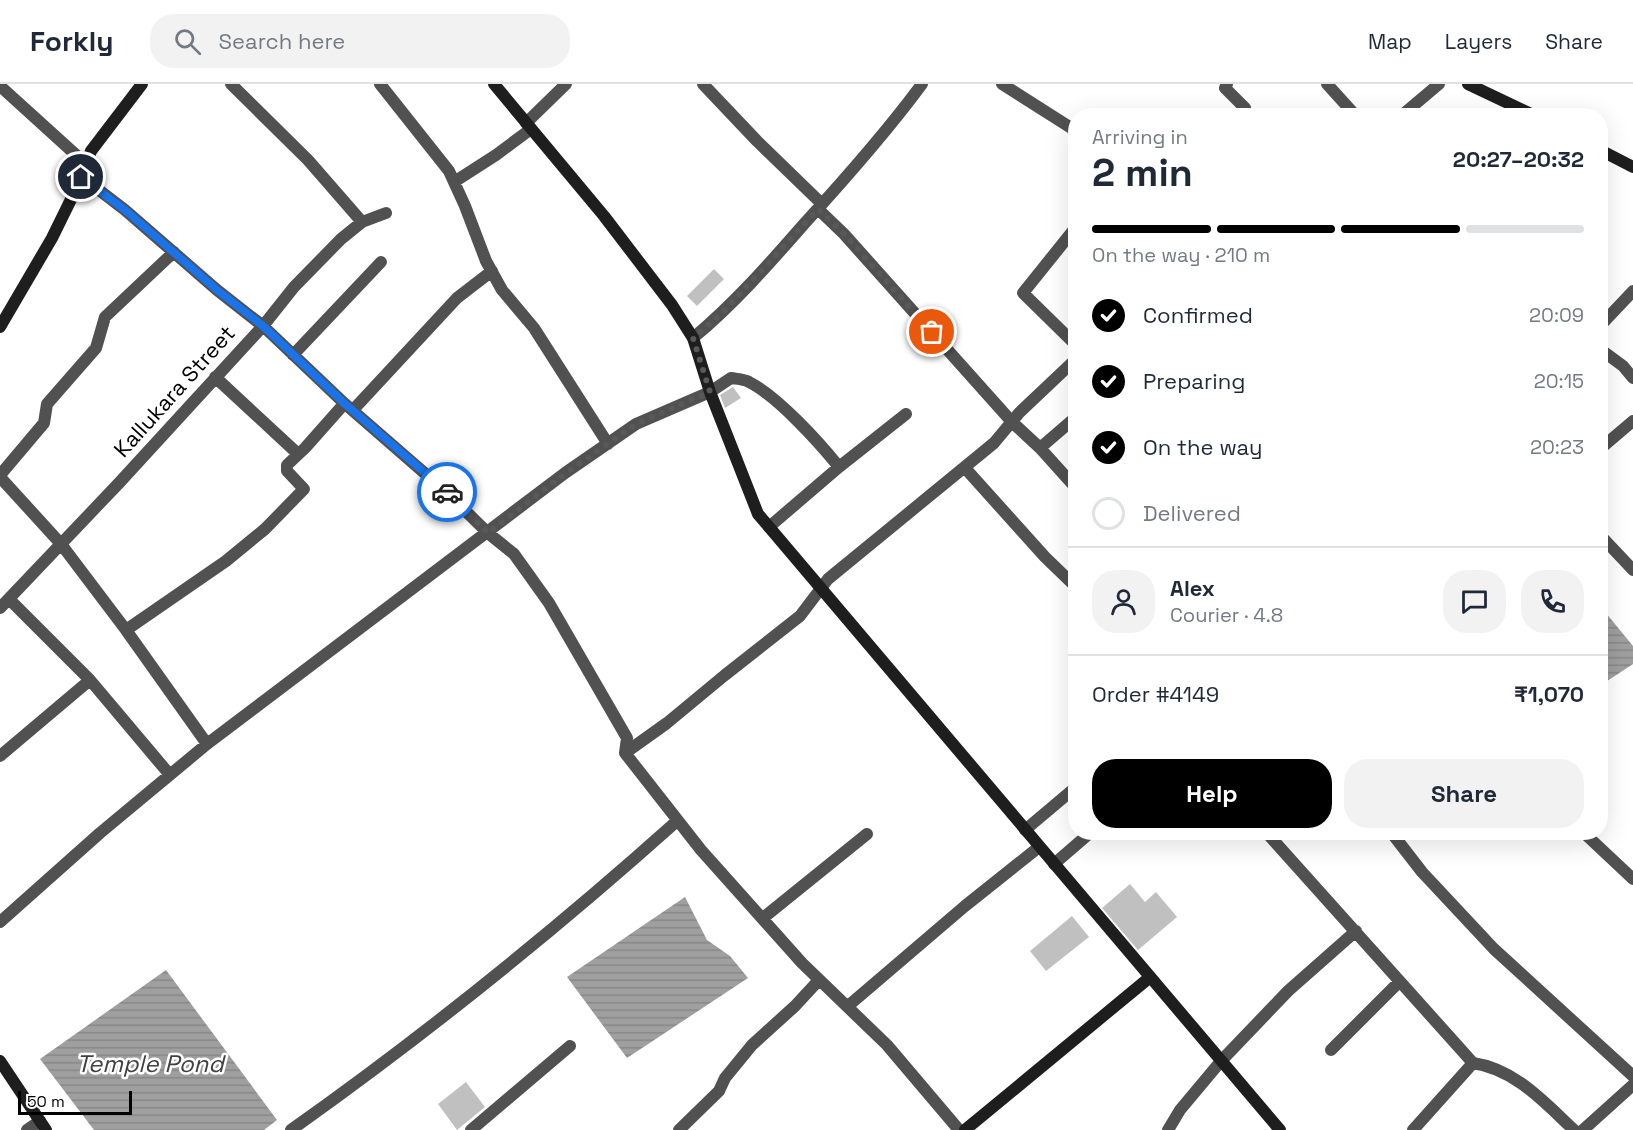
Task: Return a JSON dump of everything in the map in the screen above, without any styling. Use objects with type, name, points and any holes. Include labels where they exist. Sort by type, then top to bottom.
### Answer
[{"type":"street","points":[[0,327],[52,238],[91,151],[142,84]]},
{"type":"street","points":[[231,84],[308,160],[362,222]]},
{"type":"street","points":[[380,84],[449,171],[486,261],[502,290],[534,328],[608,444]]},
{"type":"street","points":[[494,84],[604,216],[672,305],[693,338],[710,392],[758,514],[1280,1130]]},
{"type":"street","points":[[454,182],[496,155],[528,126],[566,84]]},
{"type":"street","points":[[704,84],[820,206],[1012,422],[1068,479]]},
{"type":"street","points":[[693,338],[723,312],[820,206],[897,118],[922,84]]},
{"type":"street","points":[[1002,84],[1068,126]]},
{"type":"street","points":[[1227,84],[1225,88],[1245,108]]},
{"type":"street","points":[[1327,84],[1349,108]]},
{"type":"street","points":[[1410,108],[1439,84]]},
{"type":"street","points":[[1468,84],[1518,108]]},
{"type":"street","points":[[0,86],[86,164]]},
{"type":"street","points":[[1608,154],[1633,167]]},
{"type":"street","points":[[81,177],[125,210],[263,326],[349,407],[514,554],[549,603],[627,738],[625,753],[676,821],[819,980],[887,1045],[959,1130]]},
{"type":"street","name":"Kallukara Street","points":[[4,603],[263,326],[294,287],[341,239],[362,222],[386,213]]},
{"type":"street","points":[[1068,237],[1023,293],[1068,334]]},
{"type":"street","points":[[174,252],[105,317],[96,348],[47,405],[44,423],[0,476],[61,544],[207,744]]},
{"type":"street","points":[[292,355],[381,261]]},
{"type":"street","points":[[126,630],[226,561],[265,529],[304,489],[287,471],[286,465],[349,407],[457,298],[492,271]]},
{"type":"street","points":[[1608,318],[1633,291]]},
{"type":"street","points":[[1608,355],[1623,366],[1633,378]]},
{"type":"street","points":[[625,753],[667,723],[800,616],[828,579],[994,443],[1068,367]]},
{"type":"street","points":[[215,376],[297,453]]},
{"type":"street","points":[[0,922],[100,833],[207,744],[566,473],[636,424],[710,392],[731,378],[748,381],[796,420],[839,467]]},
{"type":"street","points":[[769,527],[906,414]]},
{"type":"street","points":[[1608,442],[1633,421]]},
{"type":"street","points":[[1040,448],[1068,424]]},
{"type":"street","points":[[964,468],[1068,575]]},
{"type":"street","points":[[1608,543],[1633,570]]},
{"type":"street","points":[[4,603],[90,680],[170,775]]},
{"type":"street","points":[[0,756],[90,680]]},
{"type":"street","points":[[1025,830],[1068,794]]},
{"type":"street","points":[[291,1130],[306,1126],[518,956],[621,871],[676,821]]},
{"type":"street","points":[[763,918],[867,834]]},
{"type":"street","points":[[1053,864],[1082,840]]},
{"type":"street","points":[[1273,840],[1473,1063],[1490,1065],[1512,1076],[1574,1130]]},
{"type":"street","points":[[1397,840],[1422,872],[1494,949],[1633,1076]]},
{"type":"street","points":[[1591,840],[1633,879]]},
{"type":"street","points":[[848,1006],[965,906],[1039,847]]},
{"type":"street","points":[[1168,1130],[1180,1110],[1221,1061],[1288,991],[1356,931]]},
{"type":"street","points":[[965,1130],[1149,978]]},
{"type":"street","points":[[679,1130],[719,1091],[725,1078],[752,1044],[795,1006],[819,980]]},
{"type":"street","points":[[1331,1050],[1399,982]]},
{"type":"street","points":[[471,1130],[570,1046]]},
{"type":"street","points":[[0,1061],[43,1126],[27,1130]]},
{"type":"street","points":[[1413,1130],[1473,1063]]},
{"type":"street","points":[[1583,1130],[1633,1085]]},
{"type":"water","points":[[1608,616],[1633,646],[1633,664],[1608,680]]},
{"type":"water","points":[[685,897],[707,940],[730,956],[748,978],[627,1058],[567,977]]},
{"type":"water","name":"Temple Pond","points":[[166,970],[277,1120],[264,1130],[94,1130],[40,1059]]},
{"type":"building","points":[[714,269],[724,279],[697,306],[687,296]]},
{"type":"building","points":[[733,387],[741,398],[725,408],[720,395]]},
{"type":"building","points":[[1130,884],[1145,902],[1156,892],[1177,917],[1138,950],[1102,908]]},
{"type":"building","points":[[1072,916],[1089,937],[1046,971],[1030,951]]},
{"type":"building","points":[[466,1082],[485,1107],[457,1130],[438,1104]]},
{"type":"way so far","points":[[447,492],[488,533],[566,473],[636,424],[710,392],[693,338],[723,312],[818,209],[844,234],[932,332]]},
{"type":"route","points":[[81,177],[125,210],[217,290],[263,326],[344,403],[447,492]]}]
